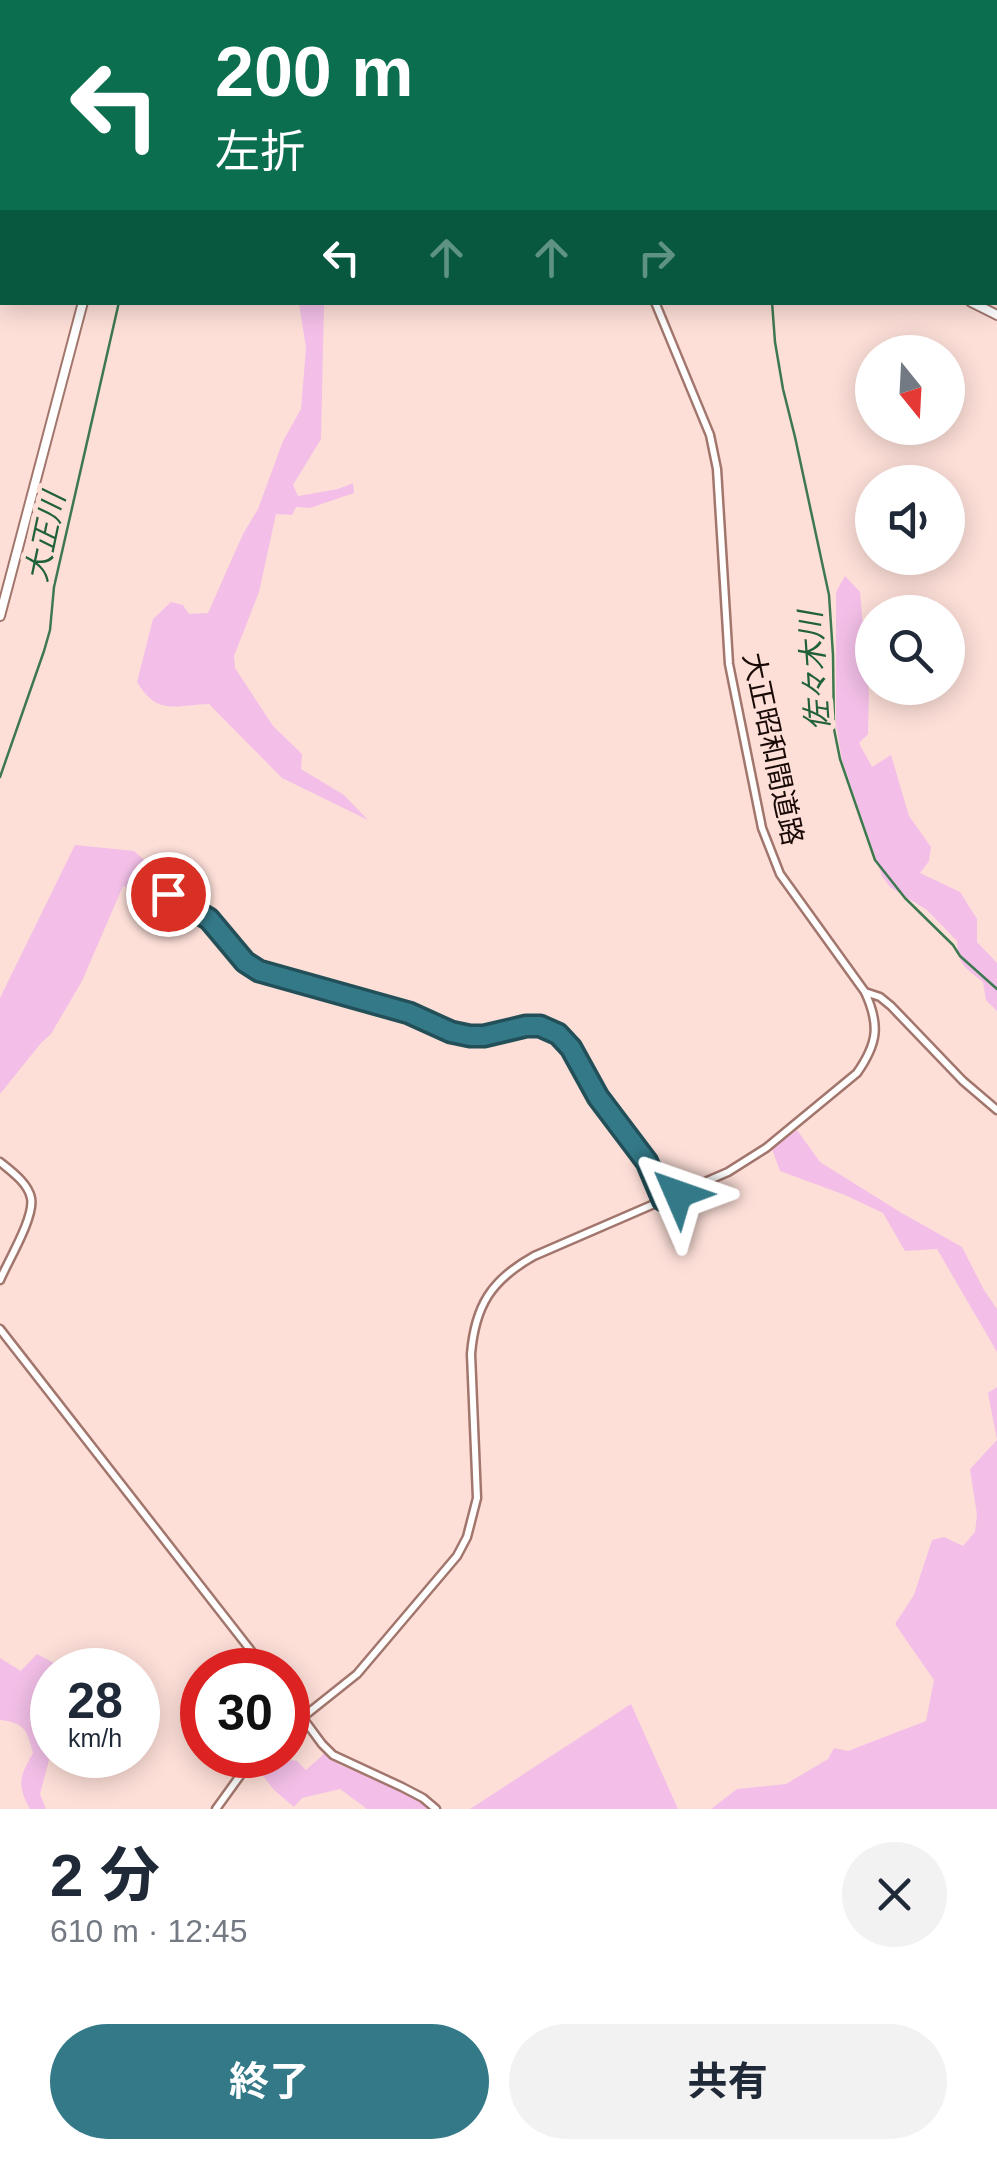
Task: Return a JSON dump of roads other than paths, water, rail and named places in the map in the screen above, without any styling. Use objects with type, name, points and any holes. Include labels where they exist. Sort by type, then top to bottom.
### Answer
[{"type":"street","points":[[0,616],[82,305]]},
{"type":"street","name":"大正昭和間道路","points":[[310,1712],[357,1674],[457,1556],[467,1538],[477,1498],[471,1354],[473,1333],[485,1298],[508,1273],[534,1256],[728,1172],[766,1148],[857,1073],[874,1042],[873,1008],[865,992],[780,874],[762,828],[729,664],[716,469],[710,435],[657,305]]},
{"type":"street","points":[[168,894],[209,919],[245,962],[259,971],[409,1013],[451,1032],[484,1036],[540,1026],[558,1034],[571,1048],[598,1097],[647,1162],[663,1200]]},
{"type":"street","points":[[865,992],[891,1006],[963,1081],[997,1110]]},
{"type":"street","points":[[0,1162],[26,1188],[31,1205],[0,1280]]},
{"type":"street","points":[[0,1329],[249,1648]]},
{"type":"street","points":[[310,1727],[333,1754],[394,1782],[436,1809]]},
{"type":"street","points":[[216,1809],[238,1778]]},
{"type":"waterway","name":"大正川","points":[[0,777],[50,630],[54,587],[118,305]]},
{"type":"waterway","name":"佐々木川","points":[[772,305],[783,389],[829,595],[834,729],[840,759],[875,860],[905,898],[997,989]]}]
